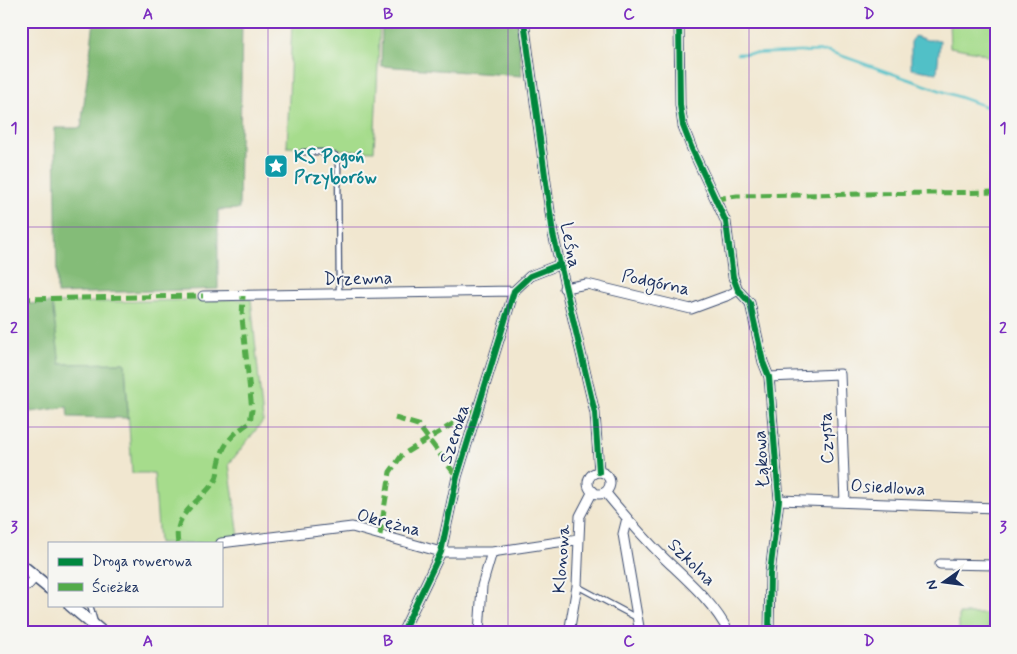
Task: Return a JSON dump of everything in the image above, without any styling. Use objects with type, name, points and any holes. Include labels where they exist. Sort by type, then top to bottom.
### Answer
[{"type":"main road","points":[[21,566],[48,587]]},
{"type":"main road","points":[[71,606],[100,630]]},
{"type":"street","name":"Leśna","points":[[524,21],[558,265],[595,413],[599,472]]},
{"type":"street","name":"Łąkowa","points":[[679,21],[680,105],[683,126],[726,222],[733,277],[738,290],[750,303],[763,362],[769,377],[778,500],[770,573],[769,633]]},
{"type":"street","points":[[514,291],[530,276],[558,265]]},
{"type":"street","name":"Podgórna","points":[[564,288],[587,284],[691,309],[730,295],[738,290]]},
{"type":"street","name":"Drzewna","points":[[203,296],[514,291]]},
{"type":"street","name":"Szeroka","points":[[402,633],[441,552],[456,477],[514,291]]},
{"type":"street","name":"Czysta","points":[[769,377],[840,374],[845,502]]},
{"type":"street","points":[[599,472],[606,474],[610,480],[609,487],[605,492],[599,494],[593,492],[589,486],[589,480],[593,474],[599,472]]},
{"type":"street","name":"Klonowa","points":[[569,633],[577,586],[580,516],[593,492]]},
{"type":"street","points":[[605,492],[627,518],[623,534],[640,633]]},
{"type":"street","name":"Osiedlowa","points":[[778,500],[996,508]]},
{"type":"street","name":"Szkolna","points":[[627,518],[710,603],[720,615],[729,633]]},
{"type":"street","name":"Okrężna","points":[[222,543],[352,527],[441,552],[492,552],[578,539]]},
{"type":"street","points":[[480,633],[482,586],[492,552]]},
{"type":"street","points":[[940,564],[996,565]]},
{"type":"street","points":[[21,587],[28,585],[35,577]]},
{"type":"lane","points":[[302,152],[326,152],[335,155],[338,165],[339,294]]},
{"type":"lane","points":[[577,586],[637,618]]},
{"type":"lane","points":[[90,606],[100,630]]},
{"type":"green space","points":[[94,21],[242,21],[239,209],[218,210],[218,289],[57,294],[55,128],[81,128]]},
{"type":"green space","points":[[292,21],[380,21],[374,151],[287,147]]},
{"type":"green space","points":[[382,21],[517,21],[522,76],[381,66]]},
{"type":"green space","points":[[949,21],[996,21],[996,60],[978,52],[950,47]]},
{"type":"green space","points":[[251,299],[263,421],[229,464],[239,537],[215,542],[159,542],[154,473],[132,473],[125,363],[60,364],[52,303]]},
{"type":"green space","points":[[52,303],[60,364],[125,363],[128,418],[68,417],[67,407],[31,412],[21,403],[21,304]]},
{"type":"green space","points":[[959,614],[988,614],[989,633],[959,633]]},
{"type":"water","points":[[915,36],[927,40],[940,40],[937,73],[911,69],[911,42]]},
{"type":"waterway","points":[[737,54],[828,51],[996,110]]},
{"type":"marked path","points":[[716,199],[737,196],[996,192]]},
{"type":"marked path","points":[[21,299],[203,296]]},
{"type":"marked path","points":[[178,542],[179,523],[216,479],[219,462],[227,443],[250,422],[252,410],[242,318],[243,296]]},
{"type":"marked path","points":[[380,535],[390,472],[402,455],[477,409]]},
{"type":"marked path","points":[[395,418],[418,425],[457,477]]},
{"type":"cycle path","points":[[524,21],[553,234],[595,413],[599,472]]},
{"type":"cycle path","points":[[679,21],[680,105],[683,126],[726,222],[733,277],[738,290],[750,303],[763,362],[769,377],[779,500],[770,573],[769,633]]},
{"type":"cycle path","points":[[402,633],[441,552],[457,477],[514,291],[530,276],[558,265]]},
{"type":"place","name":"KS Pogoń Przyborów","points":[[276,166]]}]
